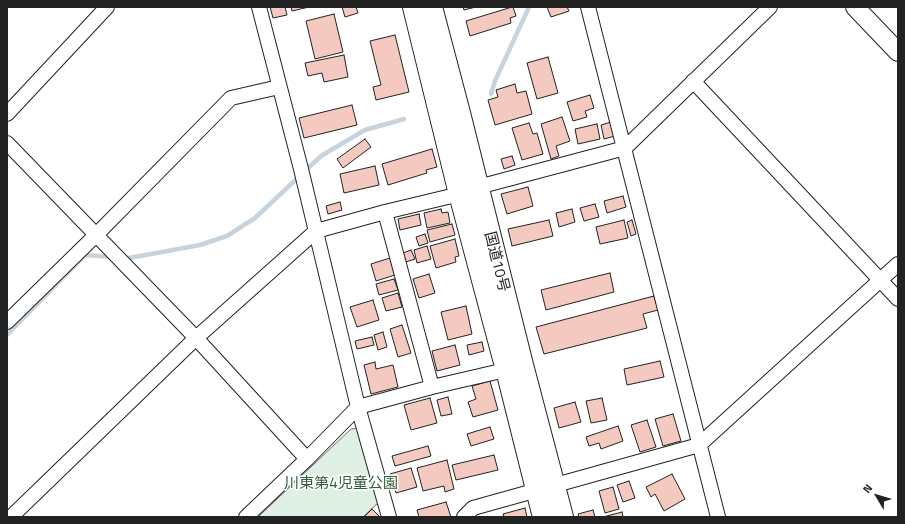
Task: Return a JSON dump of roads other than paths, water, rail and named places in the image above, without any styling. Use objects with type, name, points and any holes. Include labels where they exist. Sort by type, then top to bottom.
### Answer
[{"type":"highway","name":"国道10号","points":[[414,7],[469,191],[546,488],[562,517]]},
{"type":"highway","name":"国道10号","points":[[431,7],[469,191]]},
{"type":"highway","name":"国道10号","points":[[544,517],[546,488]]},
{"type":"street","points":[[7,114],[107,7]]},
{"type":"street","points":[[259,7],[307,192],[358,407],[388,517]]},
{"type":"street","points":[[588,7],[718,517]]},
{"type":"street","points":[[12,517],[196,338],[316,231],[625,148],[770,7]]},
{"type":"street","points":[[855,7],[898,52]]},
{"type":"street","points":[[693,81],[898,299]]},
{"type":"street","points":[[7,322],[98,237],[231,98],[279,87]]},
{"type":"street","points":[[7,143],[196,338],[307,459]]},
{"type":"street","points":[[385,212],[432,387]]},
{"type":"street","points":[[464,517],[473,508],[700,445],[898,264]]},
{"type":"street","points":[[246,517],[307,459],[358,407],[432,387],[515,368]]},
{"type":"waterway","points":[[491,94],[495,81],[529,7]]},
{"type":"waterway","points":[[123,258],[200,245],[227,236],[255,218],[321,156],[365,130],[404,119]]},
{"type":"waterway","points":[[7,335],[85,255],[113,257]]},
{"type":"park label","name":"川東第4児童公園","points":[[341,484]]}]
